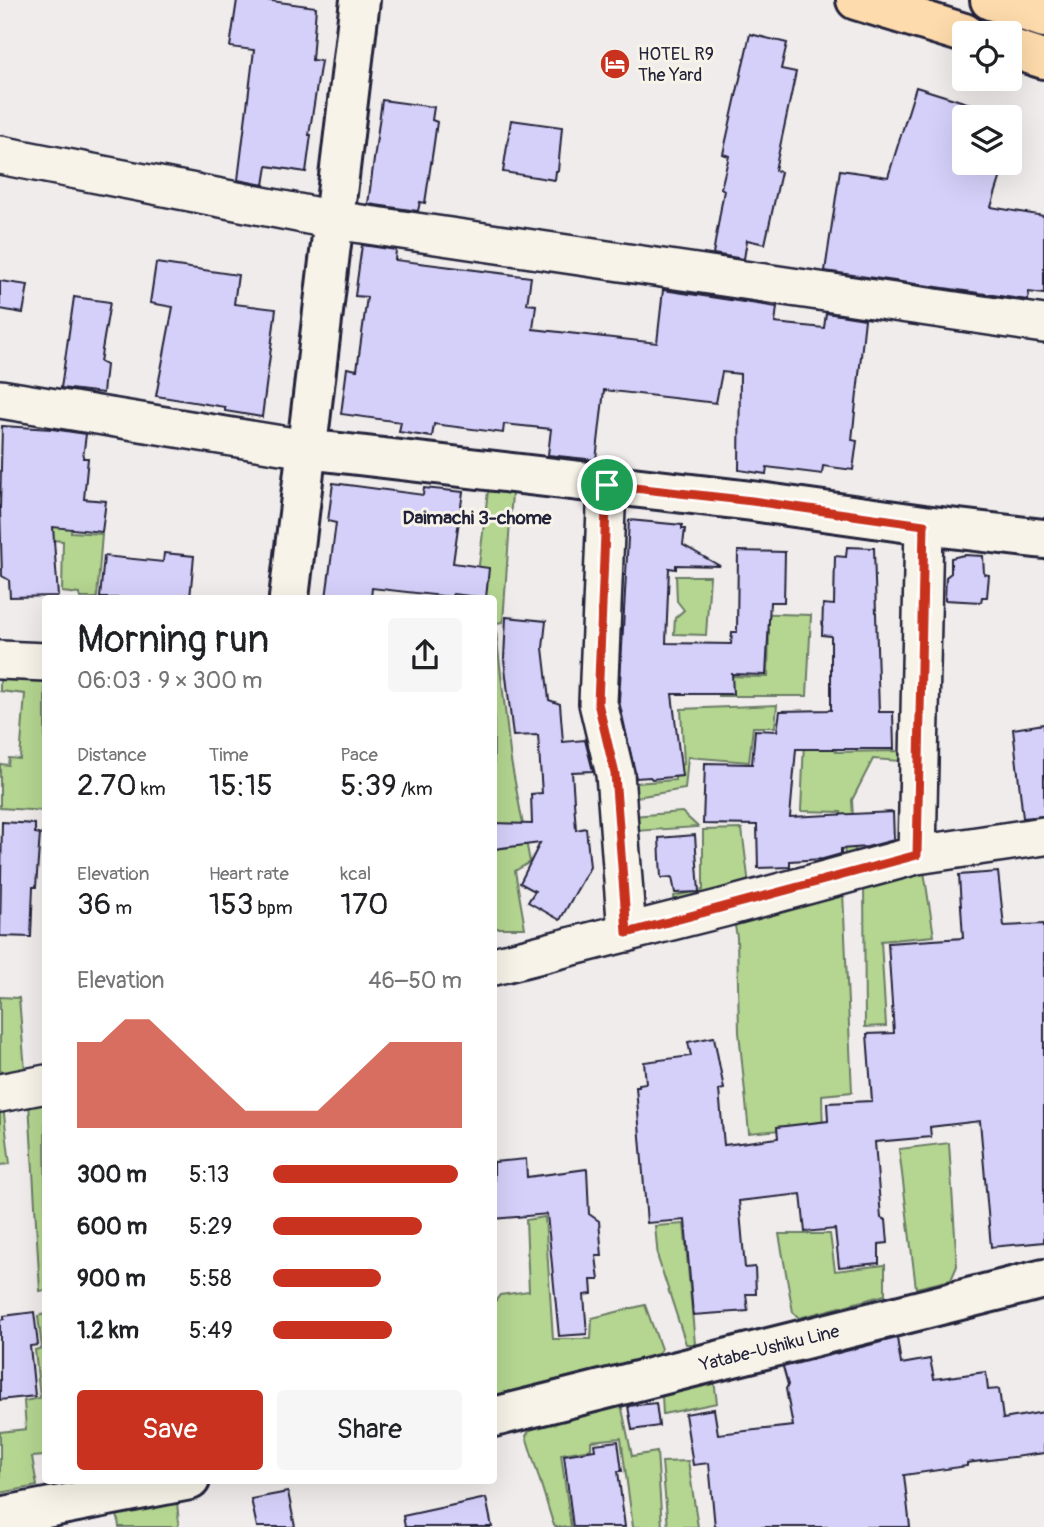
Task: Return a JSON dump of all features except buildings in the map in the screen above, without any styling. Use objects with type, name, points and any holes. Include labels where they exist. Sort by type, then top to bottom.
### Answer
[{"type":"main road","points":[[856,0],[952,29]]},
{"type":"main road","points":[[990,0],[1044,18]]},
{"type":"main road","points":[[1022,52],[1044,60]]},
{"type":"street","points":[[289,595],[360,0]]},
{"type":"street","points":[[0,155],[334,220],[1044,324]]},
{"type":"street","points":[[0,399],[306,449],[1044,538]]},
{"type":"street","points":[[607,485],[598,703],[615,774],[627,933]]},
{"type":"street","points":[[917,855],[924,525]]},
{"type":"street","points":[[0,660],[42,662]]},
{"type":"street","points":[[497,965],[917,855],[1044,836]]},
{"type":"street","points":[[0,1093],[42,1085]]},
{"type":"street","name":"Yatabe-Ushiku Line","points":[[497,1416],[1044,1279]]},
{"type":"street","points":[[0,1517],[169,1484]]},
{"type":"green space","points":[[0,483],[74,495],[71,532],[102,534],[97,595],[62,592],[63,541],[51,540],[47,510],[0,513]]},
{"type":"green space","points":[[488,491],[512,493],[503,622],[497,623],[497,595],[475,595]]},
{"type":"green space","points":[[676,576],[710,576],[706,635],[674,634],[675,618],[684,610],[677,601]]},
{"type":"green space","points":[[750,613],[811,615],[807,696],[719,696],[721,676],[768,677],[769,630],[749,628]]},
{"type":"green space","points":[[497,640],[511,761],[530,862],[515,871],[525,928],[497,928]]},
{"type":"green space","points":[[0,669],[42,671],[42,811],[0,808],[0,764],[8,765],[9,758],[20,759],[25,694],[0,691]]},
{"type":"green space","points":[[777,705],[775,727],[753,727],[749,762],[688,757],[685,789],[636,797],[635,783],[675,780],[675,766],[684,764],[681,709]]},
{"type":"green space","points":[[804,742],[834,742],[836,752],[899,751],[900,761],[873,759],[852,800],[855,854],[845,856],[841,812],[801,811]]},
{"type":"green space","points":[[682,812],[698,827],[635,831],[633,816]]},
{"type":"green space","points":[[742,829],[749,885],[675,906],[674,896],[703,890],[703,830]]},
{"type":"green space","points":[[923,865],[934,936],[881,941],[886,1026],[865,1027],[864,878]]},
{"type":"green space","points":[[843,892],[852,1092],[822,1095],[824,1177],[802,1128],[749,1133],[739,1032],[737,937],[733,915]]},
{"type":"green space","points":[[0,997],[19,998],[25,1070],[0,1072]]},
{"type":"green space","points":[[42,1100],[40,1291],[29,1102]]},
{"type":"green space","points":[[0,1106],[3,1106],[10,1164],[0,1165]]},
{"type":"green space","points":[[949,1143],[957,1266],[951,1280],[916,1288],[899,1149]]},
{"type":"green space","points":[[545,1217],[553,1339],[591,1339],[592,1318],[645,1305],[661,1349],[658,1355],[497,1394],[497,1299],[500,1295],[529,1291],[526,1220]]},
{"type":"green space","points":[[684,1224],[695,1344],[686,1344],[658,1258],[655,1226]]},
{"type":"green space","points":[[779,1234],[830,1234],[835,1271],[885,1265],[885,1295],[799,1318],[793,1312]]},
{"type":"green space","points":[[42,1315],[42,1348],[38,1316]]},
{"type":"green space","points":[[42,1348],[42,1456],[32,1457],[37,1486],[0,1493],[0,1432],[26,1429],[24,1401],[40,1398],[35,1350]]},
{"type":"green space","points":[[714,1380],[717,1403],[663,1414],[662,1396]]},
{"type":"green space","points":[[621,1404],[632,1456],[657,1452],[662,1527],[633,1527],[621,1438],[591,1441],[591,1449],[561,1454],[571,1527],[556,1527],[526,1436],[531,1428]]},
{"type":"green space","points":[[688,1461],[698,1527],[668,1527],[662,1462]]},
{"type":"green space","points":[[177,1502],[177,1527],[119,1527],[117,1512]]},
{"type":"place","name":"HOTEL R9 The Yard","points":[[615,64]]},
{"type":"district","name":"Daimachi 3-chome","points":[[477,518]]},
{"type":"route","points":[[607,485],[752,501],[924,525],[917,855],[627,933],[615,774],[598,703],[607,485]]}]
